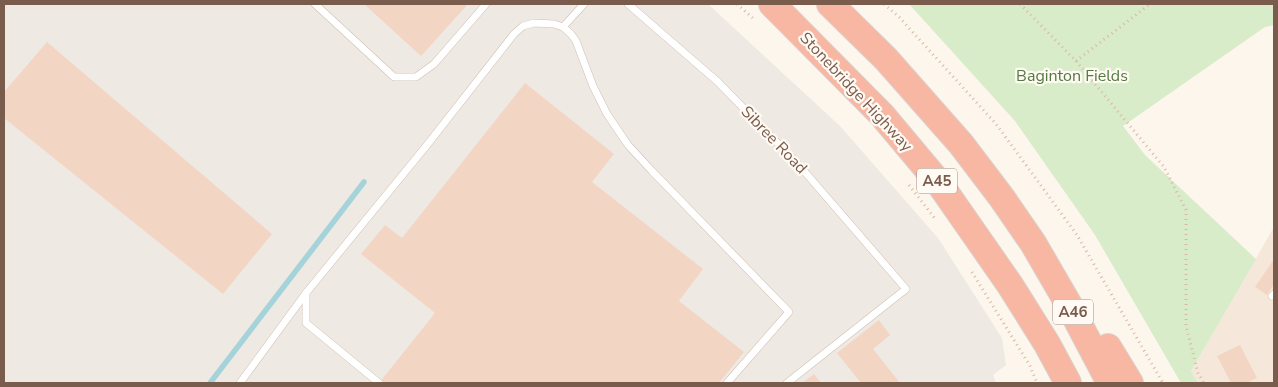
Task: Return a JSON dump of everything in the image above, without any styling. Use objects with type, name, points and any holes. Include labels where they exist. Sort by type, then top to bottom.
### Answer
[{"type":"highway","name":"A45","points":[[830,4],[886,58],[962,144],[1033,244],[1089,316],[1130,383]]},
{"type":"highway","name":"Stonebridge Highway","points":[[765,13],[882,115],[939,183],[1010,285],[1047,344],[1068,383]]},
{"type":"highway","name":"A46","points":[[1033,244],[1069,305],[1110,383]]},
{"type":"lane","points":[[316,4],[394,77],[416,76],[434,64],[486,4]]},
{"type":"lane","points":[[564,28],[584,4]]},
{"type":"lane","name":"Sibree Road","points":[[628,4],[718,82],[798,164],[906,289],[787,383]]},
{"type":"lane","points":[[240,383],[306,293],[427,145],[514,34],[523,26],[534,23],[554,24],[564,28],[576,41],[606,114],[628,145],[789,312],[727,383]]},
{"type":"lane","points":[[306,293],[306,323],[379,383]]},
{"type":"path","points":[[737,4],[765,13]]},
{"type":"path","points":[[884,4],[899,17],[996,124],[1076,235],[1163,383]]},
{"type":"path","points":[[1020,4],[1076,61],[1164,167],[1186,210],[1186,326],[1198,373],[1204,383]]},
{"type":"path","points":[[1076,61],[1150,4]]},
{"type":"path","points":[[907,182],[937,222]]},
{"type":"path","points":[[970,269],[1030,366],[1037,383]]},
{"type":"shaded area","points":[[4,4],[708,4],[840,126],[938,238],[1002,338],[1006,365],[993,375],[996,383],[4,383]]},
{"type":"shaded area","points":[[1274,227],[1274,383],[1198,383],[1191,371]]},
{"type":"green space","name":"Baginton Fields","points":[[909,4],[1274,4],[1274,25],[1265,27],[1123,126],[1145,155],[1256,259],[1191,371],[1198,383],[1181,383],[1095,235],[1015,121]]},
{"type":"building","points":[[364,4],[468,4],[421,56]]},
{"type":"building","points":[[47,42],[272,234],[223,294],[4,118],[4,92]]},
{"type":"building","points":[[525,83],[614,154],[592,182],[703,269],[679,301],[744,352],[719,383],[379,383],[435,313],[361,254],[385,225],[402,238]]},
{"type":"building","points":[[1274,259],[1274,284],[1267,295],[1255,287]]},
{"type":"building","points":[[879,320],[890,335],[873,349],[900,383],[861,383],[837,353]]},
{"type":"building","points":[[1240,345],[1257,378],[1246,383],[1231,383],[1217,356]]},
{"type":"building","points":[[814,374],[821,383],[802,383]]},
{"type":"waterway","points":[[210,383],[364,182]]}]
